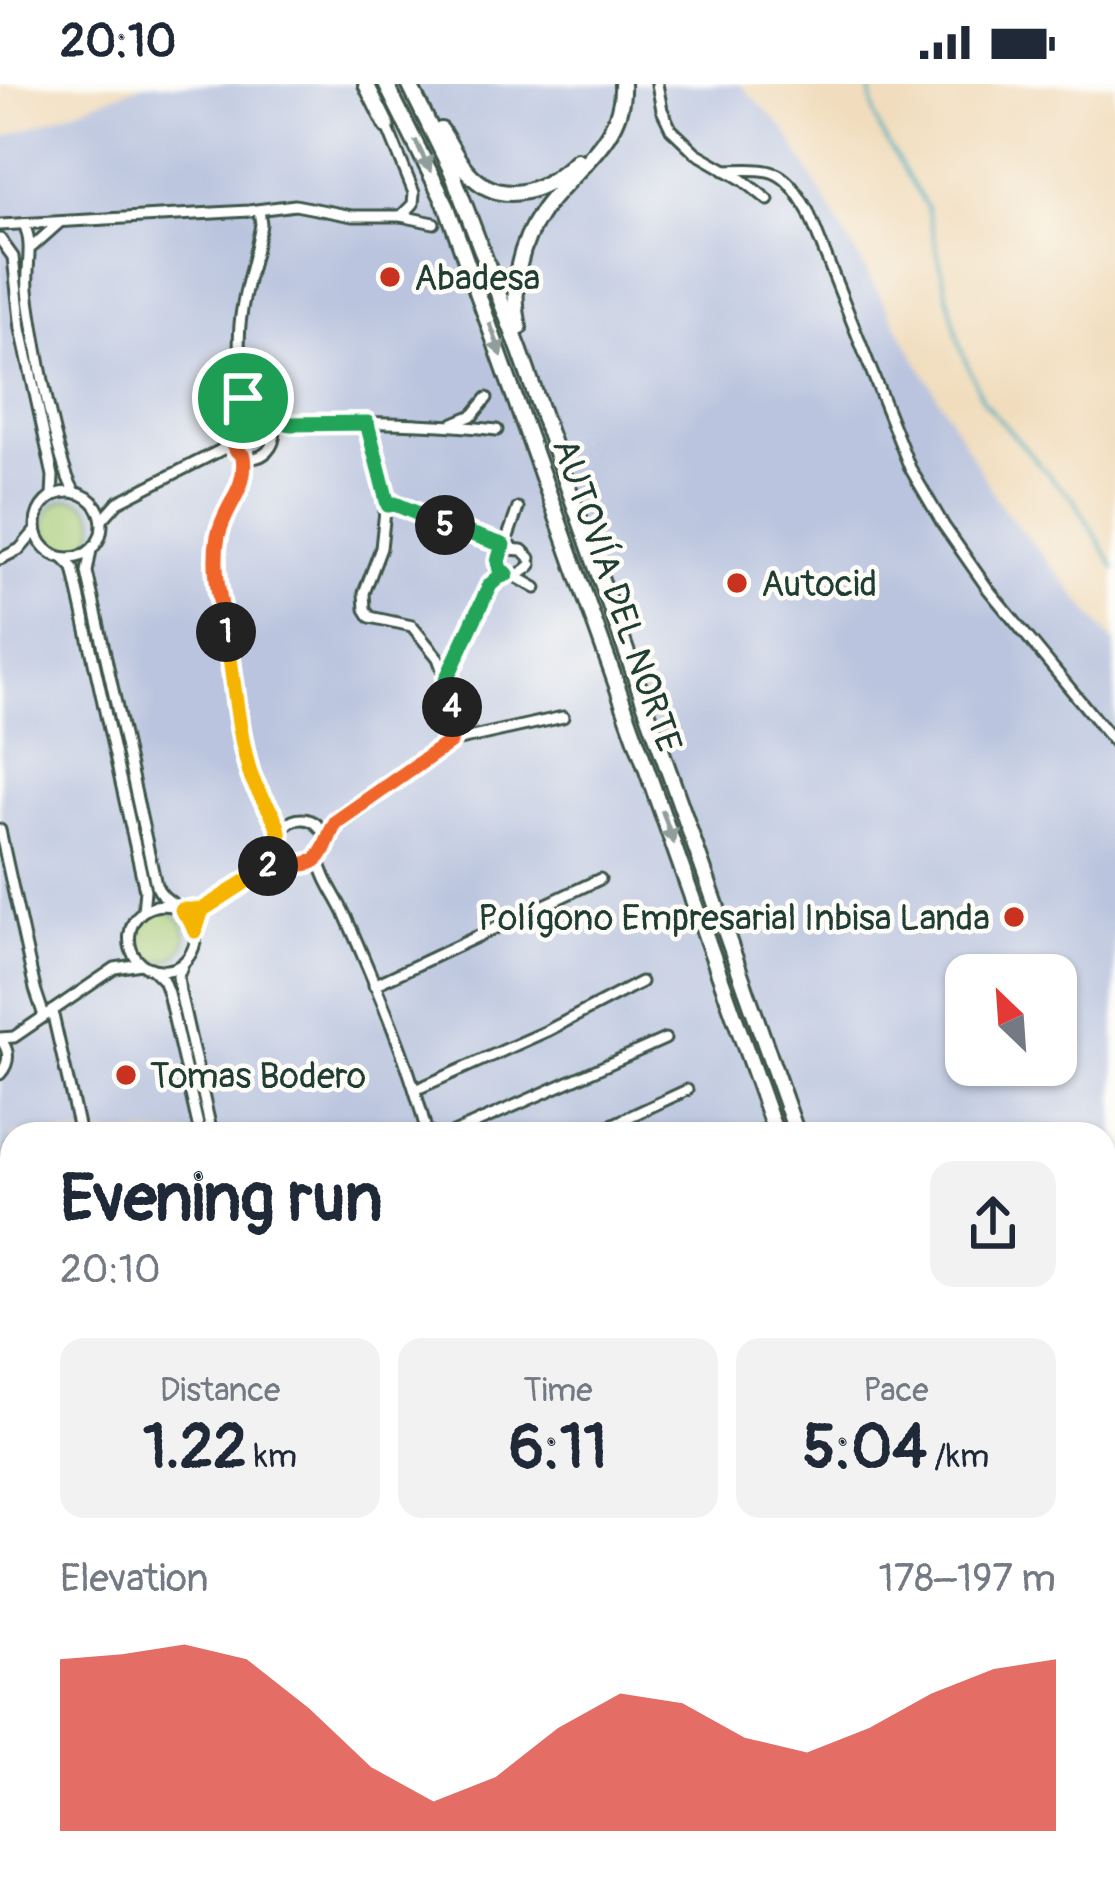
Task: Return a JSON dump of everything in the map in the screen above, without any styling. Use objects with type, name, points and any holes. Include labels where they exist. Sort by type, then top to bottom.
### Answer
[{"type":"highway","points":[[366,84],[387,126]]},
{"type":"highway","name":"AUTOVÍA DEL NORTE","points":[[386,84],[452,219],[772,1122]]},
{"type":"highway","name":"AUTOVÍA DEL NORTE","points":[[409,84],[464,202],[530,380],[793,1122]]},
{"type":"highway","points":[[422,109],[472,176],[499,192],[527,192],[560,176],[590,145],[607,122],[618,84]]},
{"type":"highway","points":[[530,380],[515,312],[520,258],[544,208],[617,122],[618,84]]},
{"type":"street","points":[[657,84],[671,129],[696,153],[768,200]]},
{"type":"street","points":[[387,126],[414,193],[412,204],[401,216]]},
{"type":"street","points":[[724,170],[776,172],[793,185],[910,468],[988,589],[1115,742]]},
{"type":"street","points":[[0,225],[295,205],[434,223]]},
{"type":"street","points":[[102,520],[118,502],[221,450],[230,437],[243,398],[241,316],[261,224],[259,210]]},
{"type":"street","points":[[32,247],[64,221]]},
{"type":"street","points":[[22,224],[32,247],[28,286],[34,329],[64,473],[76,493]]},
{"type":"street","points":[[22,224],[14,239],[13,257],[21,328],[53,476],[52,497]]},
{"type":"street","points":[[0,239],[13,257]]},
{"type":"street","points":[[243,398],[255,412],[290,424],[450,425],[496,430]]},
{"type":"street","points":[[450,425],[472,415],[488,398]]},
{"type":"street","points":[[235,421],[255,412]]},
{"type":"street","points":[[269,419],[275,441]]},
{"type":"street","points":[[367,423],[388,505],[364,609],[370,617],[412,626],[438,658],[455,723],[450,742]]},
{"type":"street","points":[[245,471],[290,424]]},
{"type":"street","points":[[230,437],[241,455],[244,482],[219,532],[217,572],[249,770],[274,817],[283,855],[292,863]]},
{"type":"street","points":[[221,450],[261,457]]},
{"type":"street","points":[[0,559],[20,549],[36,530],[40,509],[52,497],[66,492],[118,502]]},
{"type":"street","points":[[92,500],[102,520],[87,572],[156,885],[195,931]]},
{"type":"street","points":[[388,505],[395,504],[503,553],[521,550],[530,562],[522,574],[499,577],[490,585]]},
{"type":"street","points":[[446,680],[490,585],[518,508]]},
{"type":"street","points":[[36,530],[46,549]]},
{"type":"street","points":[[8,1052],[0,1039],[14,1037],[116,968],[142,911],[145,890],[73,568],[46,549],[20,549]]},
{"type":"street","points":[[64,558],[91,550]]},
{"type":"street","points":[[503,553],[500,570],[536,588]]},
{"type":"street","points":[[438,658],[458,655]]},
{"type":"street","points":[[424,1122],[374,986],[319,858],[336,822],[450,742],[563,718]]},
{"type":"street","points":[[274,817],[315,824],[325,841]]},
{"type":"street","points":[[271,865],[285,827],[295,821]]},
{"type":"street","points":[[315,824],[336,822]]},
{"type":"street","points":[[0,830],[39,1004],[48,1014],[77,1122]]},
{"type":"street","points":[[305,865],[319,858]]},
{"type":"street","points":[[142,911],[159,904],[202,910],[271,865],[305,865],[322,873]]},
{"type":"street","points":[[374,986],[600,879]]},
{"type":"street","points":[[202,910],[194,948],[178,976],[209,1122]]},
{"type":"street","points":[[130,943],[133,953],[163,980],[168,993],[197,1122]]},
{"type":"street","points":[[116,968],[166,970],[184,962]]},
{"type":"street","points":[[415,1090],[547,1031],[641,982]]},
{"type":"street","points":[[0,1074],[14,1037]]},
{"type":"street","points":[[478,1122],[665,1039]]},
{"type":"street","points":[[618,1122],[687,1090]]},
{"type":"shaded area","points":[[144,84],[740,84],[785,130],[999,503],[1115,643],[1115,1122],[0,1122],[0,139]]},
{"type":"green space","points":[[60,500],[80,500],[94,514],[94,534],[80,548],[60,548],[46,534],[46,514]]},
{"type":"green space","points":[[161,911],[179,918],[186,936],[179,954],[161,961],[143,954],[136,936],[143,918]]},
{"type":"waterway","points":[[869,84],[881,132],[927,208],[960,347],[983,401],[1074,499],[1115,568]]},
{"type":"place","name":"Abadesa","points":[[390,277]]},
{"type":"place","name":"Autocid","points":[[737,583]]},
{"type":"place","name":"Polígono Empresarial Inbisa Landa","points":[[1014,917]]},
{"type":"place","name":"Tomas Bodero","points":[[126,1075]]},
{"type":"route","points":[[243,398],[230,437],[243,456],[244,482],[219,532],[217,572],[249,770],[274,817],[280,847],[271,865],[202,910],[182,910],[195,931],[202,910],[268,867],[271,865],[315,862],[336,822],[450,742],[455,723],[446,680],[490,585],[507,574],[498,561],[503,545],[388,505],[367,423],[290,424],[255,412],[243,398]]}]
